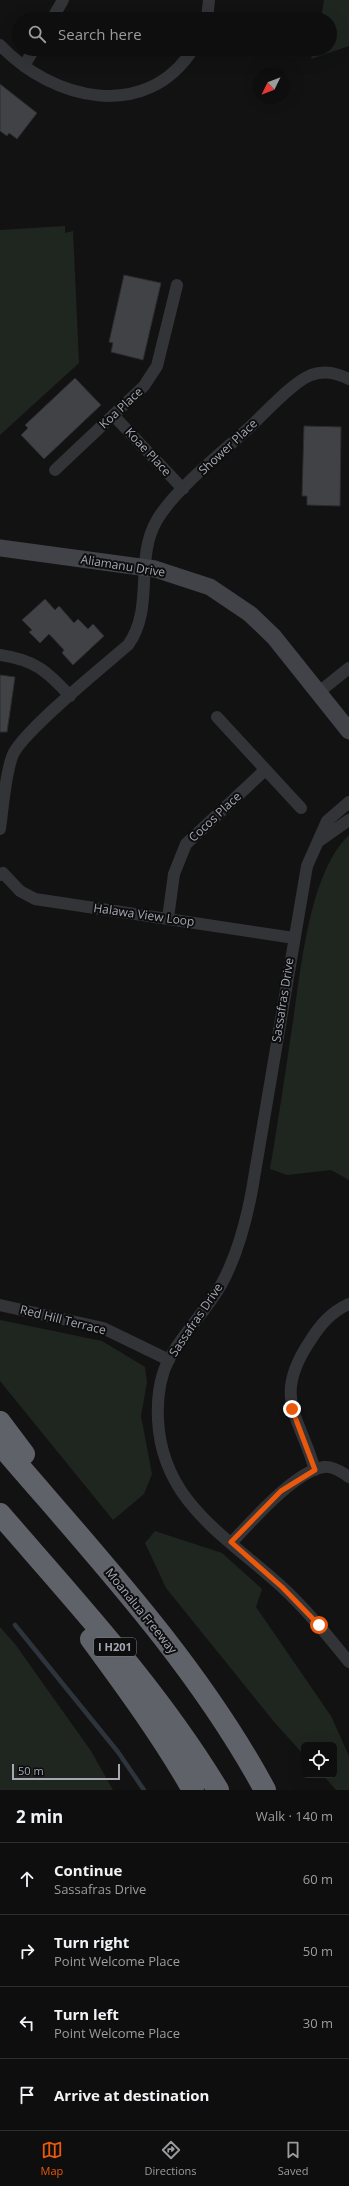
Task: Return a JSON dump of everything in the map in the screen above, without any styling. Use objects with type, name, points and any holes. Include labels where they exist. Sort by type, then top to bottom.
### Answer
[{"type":"highway","points":[[0,1422],[122,1587]]},
{"type":"highway","name":"Moanalua Freeway","points":[[0,1444],[122,1587],[173,1650],[218,1714],[265,1790]]},
{"type":"highway","name":"I H201","points":[[0,1514],[128,1661],[173,1721],[218,1790]]},
{"type":"highway","points":[[0,1518],[133,1696],[172,1754],[193,1790]]},
{"type":"street","points":[[56,12],[63,0]]},
{"type":"street","points":[[208,12],[210,0]]},
{"type":"street","points":[[0,46],[24,66],[72,91],[99,97],[119,96],[150,87],[176,70],[187,56]]},
{"type":"street","points":[[24,66],[30,56]]},
{"type":"street","name":"Koa Place","points":[[55,470],[144,386],[157,366],[177,285]]},
{"type":"street","name":"Shower Place","points":[[144,567],[151,535],[157,520],[183,489],[288,391],[310,375],[326,372],[349,379]]},
{"type":"street","name":"Koae Place","points":[[113,415],[183,489]]},
{"type":"street","name":"Aliamanu Drive","points":[[0,548],[144,567],[186,578],[210,588],[232,600],[250,614],[274,637],[349,731]]},
{"type":"street","points":[[0,830],[6,755],[128,645],[135,636],[142,617],[144,567]]},
{"type":"street","points":[[0,655],[21,658],[39,666],[70,696]]},
{"type":"street","points":[[319,692],[349,668]]},
{"type":"street","points":[[217,717],[301,808]]},
{"type":"street","name":"Cocos Place","points":[[168,918],[174,874],[186,844],[265,770]]},
{"type":"street","name":"Sassafras Drive","points":[[349,802],[327,821],[307,866],[252,1190],[244,1228],[222,1284],[169,1360],[160,1384],[157,1398],[160,1442],[169,1473],[186,1500],[282,1587],[319,1625],[349,1662]]},
{"type":"street","points":[[318,842],[349,820]]},
{"type":"street","name":"Halawa View Loop","points":[[1,872],[20,891],[35,899],[294,938]]},
{"type":"street","points":[[315,1470],[292,1409],[290,1397],[292,1375],[301,1354],[318,1329],[332,1313],[349,1304]]},
{"type":"street","name":"Red Hill Terrace","points":[[0,1305],[103,1328],[169,1360]]},
{"type":"street","points":[[231,1542],[281,1491],[315,1470],[324,1467],[334,1468],[349,1477]]},
{"type":"shaded area","points":[[324,0],[349,0],[349,46],[337,50],[337,12],[322,12]]},
{"type":"shaded area","points":[[312,56],[320,56],[311,59]]},
{"type":"shaded area","points":[[65,226],[65,233],[73,231],[79,363],[0,435],[0,230]]},
{"type":"shaded area","points":[[349,835],[349,1180],[331,1170],[287,1175],[270,1169],[303,953],[315,899],[324,874],[335,852]]},
{"type":"shaded area","points":[[0,1320],[102,1341],[145,1367],[147,1382],[141,1416],[152,1474],[144,1494],[113,1520],[0,1381]]},
{"type":"shaded area","points":[[155,1531],[222,1553],[262,1589],[256,1607],[331,1716],[349,1756],[349,1790],[336,1790],[326,1778],[337,1778],[337,1742],[301,1742],[301,1752],[275,1723],[166,1588],[145,1543]]},
{"type":"shaded area","points":[[0,1627],[15,1644],[91,1751],[113,1790],[0,1790]]},
{"type":"building","points":[[0,84],[37,113],[17,139],[9,133],[7,136],[0,131]]},
{"type":"building","points":[[124,275],[161,283],[143,360],[111,352],[113,343],[109,342]]},
{"type":"building","points":[[75,378],[101,405],[44,459],[21,435],[28,428],[25,425]]},
{"type":"building","points":[[304,426],[341,427],[340,506],[307,505],[307,496],[302,496]]},
{"type":"building","points":[[45,599],[55,610],[59,606],[74,623],[78,619],[88,629],[93,624],[104,636],[73,665],[62,653],[64,650],[49,634],[40,643],[29,632],[32,630],[22,620]]},
{"type":"building","points":[[0,675],[15,677],[7,732],[0,732]]},
{"type":"waterway","points":[[15,1625],[118,1752],[144,1790]]},
{"type":"route","points":[[292,1409],[295,1420],[310,1452],[315,1470],[281,1491],[231,1542],[282,1587],[319,1625]]}]
